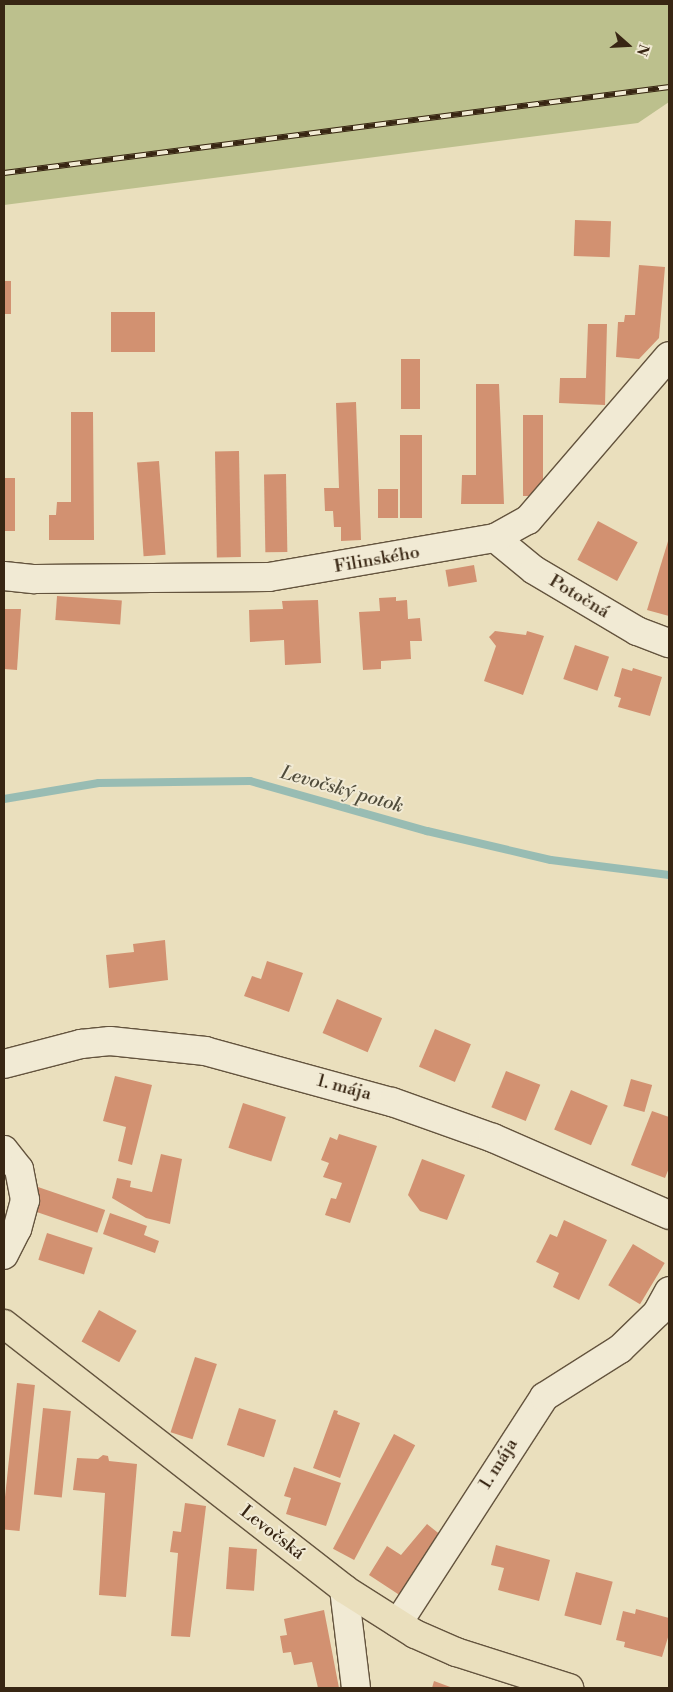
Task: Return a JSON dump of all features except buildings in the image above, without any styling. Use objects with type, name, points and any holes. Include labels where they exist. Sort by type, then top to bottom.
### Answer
[{"type":"main road","name":"Levočská","points":[[4,1324],[344,1588],[398,1623],[456,1652],[569,1688]]},
{"type":"street","name":"Filinského","points":[[4,576],[36,579],[269,577],[495,538],[528,520],[669,356]]},
{"type":"street","name":"Potočná","points":[[495,538],[542,575],[637,631],[669,643]]},
{"type":"street","name":"1. mája","points":[[4,1064],[81,1044],[110,1041],[205,1051],[392,1102],[493,1138],[669,1215]]},
{"type":"street","points":[[4,1150],[20,1169],[25,1200],[17,1229],[4,1255]]},
{"type":"street","name":"1. mája","points":[[398,1623],[544,1397],[620,1349],[657,1313],[669,1291]]},
{"type":"street","points":[[344,1588],[356,1688]]},
{"type":"green space","points":[[4,4],[669,4],[669,102],[638,123],[4,205]]},
{"type":"waterway","name":"Levočský potok","points":[[4,799],[99,783],[250,781],[427,831],[551,860],[669,875]]},
{"type":"railway","points":[[4,173],[669,87]]}]
